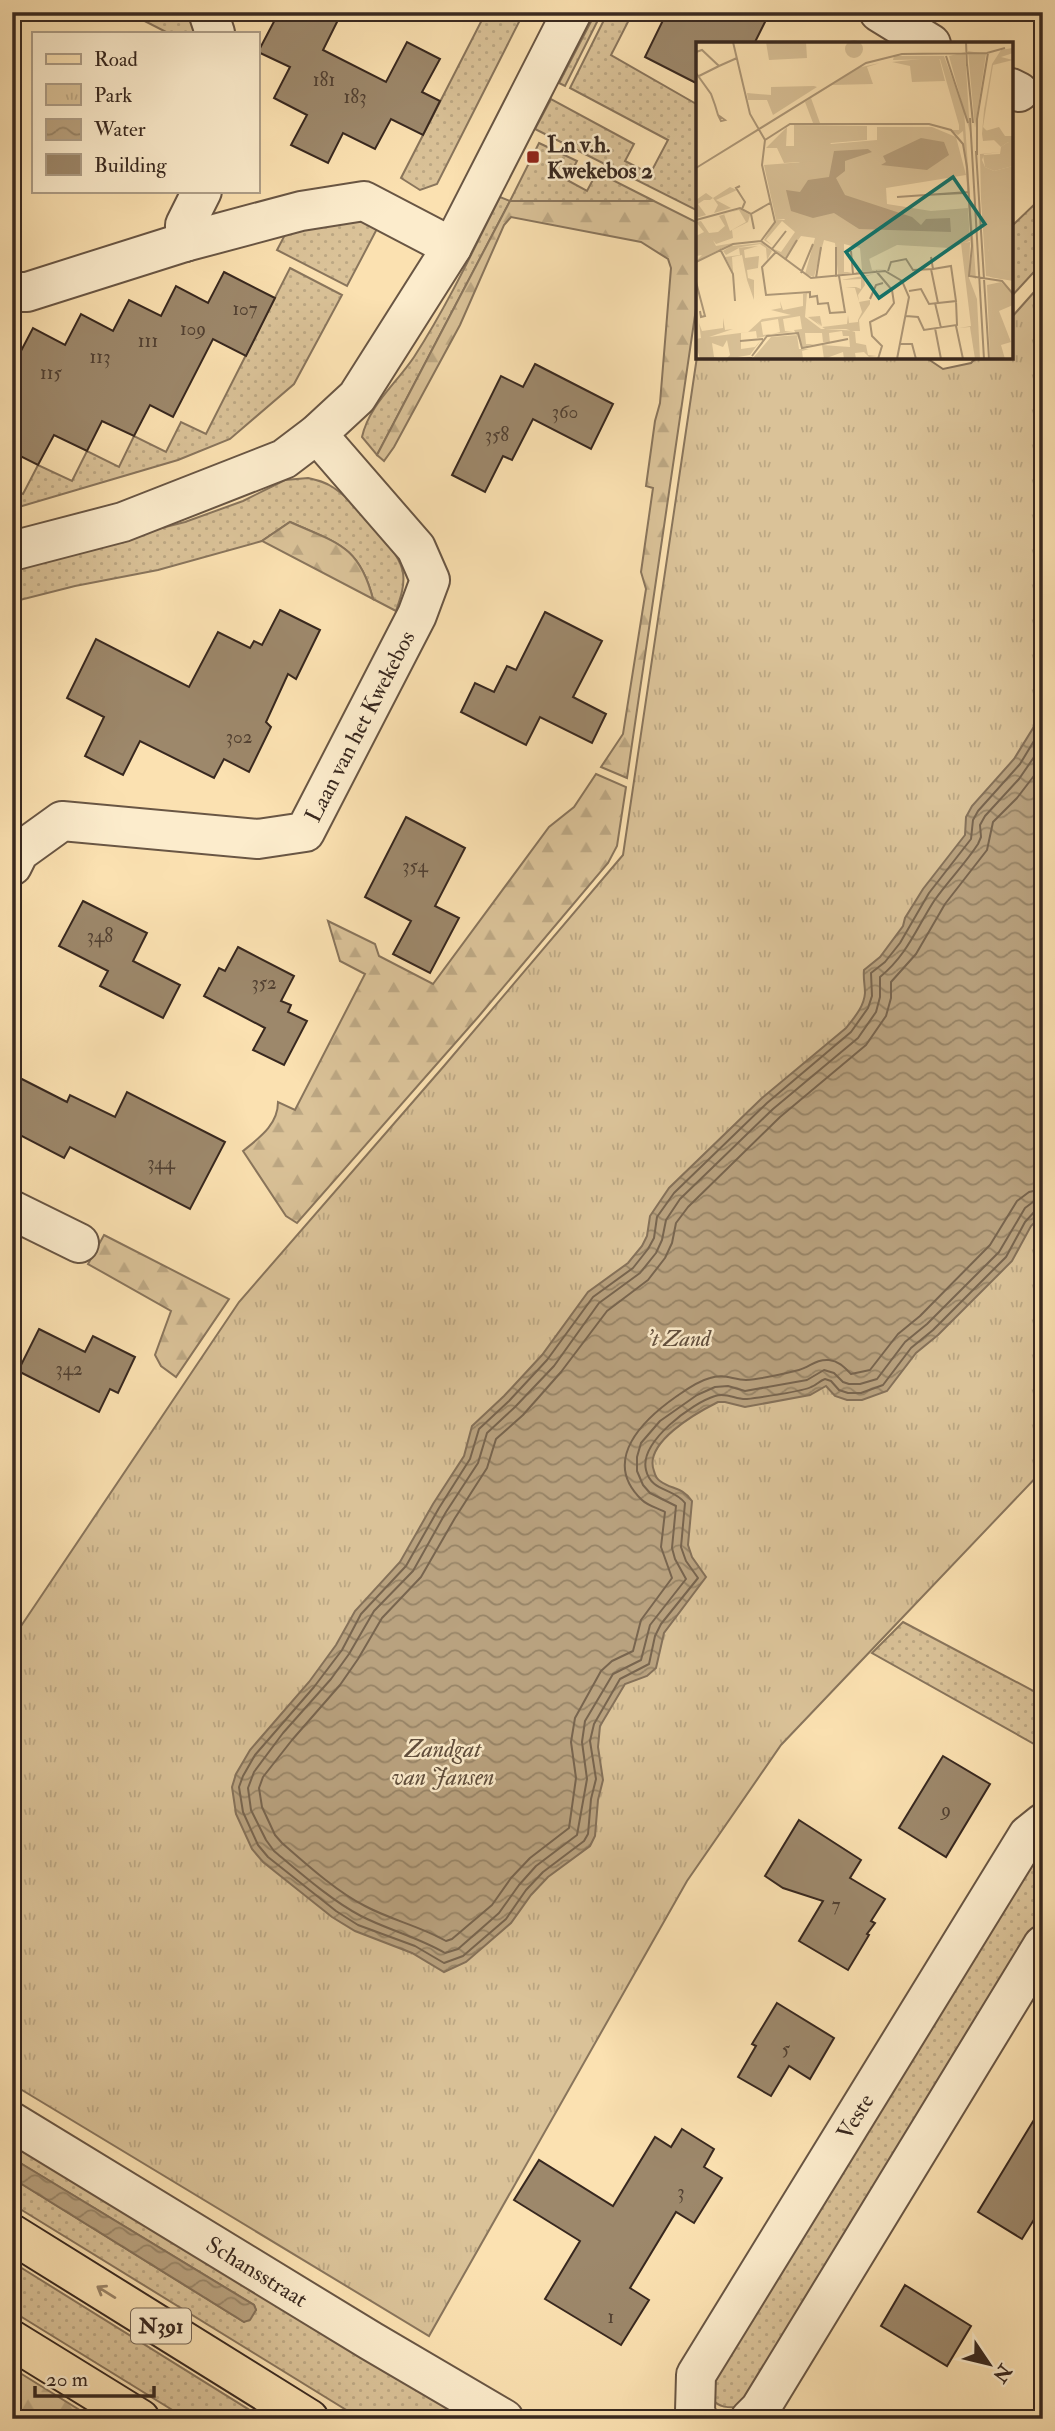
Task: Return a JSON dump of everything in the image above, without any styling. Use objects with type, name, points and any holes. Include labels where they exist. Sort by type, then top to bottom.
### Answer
[{"type":"main road","name":"N391","points":[[12,2234],[309,2419]]},
{"type":"main road","points":[[12,2340],[140,2419]]},
{"type":"street","points":[[208,12],[215,32]]},
{"type":"street","points":[[12,551],[135,517],[284,459],[357,397],[452,247],[572,12]]},
{"type":"street","points":[[879,12],[928,42]]},
{"type":"street","points":[[185,242],[185,225],[202,192]]},
{"type":"street","points":[[12,292],[27,292],[185,242],[301,211],[364,201],[452,247]]},
{"type":"street","name":"Laan van het Kwekebos","points":[[12,866],[19,852],[62,821],[258,839],[305,832],[417,615],[430,580],[416,548],[317,433]]},
{"type":"street","points":[[12,1210],[79,1243]]},
{"type":"street","name":"Veste","points":[[698,2419],[695,2411],[696,2375],[1028,1835],[1043,1823]]},
{"type":"street","points":[[750,2419],[767,2398],[1043,1945]]},
{"type":"street","name":"Schansstraat","points":[[12,2122],[504,2419]]},
{"type":"green space","points":[[127,12],[187,12],[195,32],[166,32]]},
{"type":"green space","points":[[486,12],[524,12],[437,184],[420,190],[401,178]]},
{"type":"green space","points":[[596,12],[602,12],[565,86],[559,83]]},
{"type":"green space","points":[[608,12],[633,12],[611,55],[696,104],[696,210],[535,129],[551,99],[634,144],[625,161],[650,174],[668,140],[570,88]]},
{"type":"green space","points":[[539,143],[577,161],[567,180],[587,191],[597,172],[654,201],[510,201]]},
{"type":"green space","points":[[1043,196],[1043,262],[1013,295],[1013,225]]},
{"type":"green space","points":[[500,197],[510,201],[377,455],[362,437],[371,415],[426,338]]},
{"type":"green space","points":[[510,201],[654,201],[696,222],[696,309],[627,778],[601,767],[623,734],[646,589],[641,572],[653,488],[646,486],[660,403],[671,268],[668,259],[641,242],[511,217],[504,225],[460,325],[394,447],[384,461],[377,455]]},
{"type":"green space","points":[[336,216],[379,225],[347,286],[277,250],[289,227]]},
{"type":"green space","points":[[290,268],[342,295],[294,384],[230,439],[178,460],[12,509],[12,489],[23,494],[38,465],[72,481],[87,451],[119,467],[134,436],[166,452],[181,422],[206,434]]},
{"type":"green space","name":"'t Zand","points":[[1043,282],[1043,1470],[781,1745],[687,1881],[429,2336],[12,2084],[12,1658],[15,1635],[239,1302],[623,855],[697,359],[928,359],[943,369],[971,363],[975,359],[1013,359],[1013,316]]},
{"type":"green space","points":[[308,478],[328,484],[342,494],[394,552],[403,573],[402,592],[396,611],[373,599],[361,567],[344,548],[290,522],[262,541],[158,570],[75,586],[12,602],[12,566],[185,522],[243,501],[285,480]]},
{"type":"green space","points":[[290,522],[333,541],[353,556],[361,567],[373,599],[262,541]]},
{"type":"green space","points":[[596,774],[626,787],[617,846],[608,863],[479,1016],[297,1223],[286,1216],[243,1151],[271,1124],[278,1102],[295,1110],[365,974],[340,961],[328,921],[375,944],[379,956],[433,984],[549,827],[574,807]]},
{"type":"green space","points":[[104,1235],[229,1299],[176,1377],[161,1366],[155,1355],[171,1311],[88,1264]]},
{"type":"green space","points":[[903,1622],[1043,1696],[1043,1749],[872,1653]]},
{"type":"green space","points":[[1043,1846],[1043,1922],[759,2392],[745,2407],[719,2405],[712,2399],[712,2382]]},
{"type":"green space","points":[[12,2138],[472,2419],[361,2419],[12,2204],[12,2178],[244,2322],[256,2310],[254,2305],[12,2158]]},
{"type":"green space","points":[[12,2262],[264,2419],[187,2419],[12,2311]]},
{"type":"green space","points":[[12,2368],[94,2419],[12,2419]]},
{"type":"water","name":"Zandgat van Jansen","points":[[1043,712],[1043,1214],[1031,1226],[1012,1261],[938,1335],[916,1353],[887,1391],[862,1400],[847,1400],[835,1396],[826,1386],[810,1395],[745,1407],[718,1402],[685,1421],[664,1440],[656,1450],[654,1472],[660,1481],[680,1490],[692,1501],[688,1545],[692,1557],[706,1577],[664,1633],[656,1668],[647,1676],[625,1684],[600,1726],[598,1747],[603,1780],[598,1800],[595,1836],[590,1846],[548,1877],[511,1923],[466,1962],[444,1972],[412,1953],[355,1931],[332,1917],[263,1862],[252,1849],[236,1814],[232,1787],[236,1774],[250,1750],[309,1682],[336,1645],[355,1611],[400,1562],[464,1456],[472,1426],[542,1355],[588,1292],[628,1263],[642,1246],[647,1236],[650,1216],[669,1188],[762,1098],[846,1028],[861,1008],[865,993],[864,970],[880,957],[903,926],[923,889],[965,835],[966,817],[972,806],[1014,759]]},
{"type":"water","points":[[12,2158],[254,2305],[256,2310],[250,2320],[244,2322],[12,2178]]},
{"type":"building","points":[[279,12],[342,12],[323,50],[386,82],[407,42],[440,59],[422,92],[440,101],[423,135],[391,119],[375,149],[343,133],[328,163],[291,145],[307,115],[274,98],[290,67],[259,50]]},
{"type":"building","points":[[667,12],[770,12],[755,42],[696,42],[696,83],[645,57]]},
{"type":"building","points":[[224,272],[275,298],[246,356],[213,339],[173,417],[150,405],[134,436],[102,421],[87,451],[54,435],[38,465],[12,452],[12,368],[33,328],[65,345],[81,314],[113,331],[129,300],[161,316],[176,286],[208,303]]},
{"type":"building","points":[[535,364],[613,404],[591,449],[533,419],[512,460],[503,456],[485,492],[452,475],[501,376],[523,387]]},
{"type":"building","points":[[280,610],[320,630],[296,679],[288,674],[266,722],[271,727],[249,772],[224,759],[214,778],[140,741],[123,775],[85,756],[104,717],[67,698],[96,639],[189,687],[218,632],[250,648],[254,641],[262,645]]},
{"type":"building","points":[[545,612],[602,641],[573,697],[606,714],[592,743],[540,717],[526,745],[461,712],[475,683],[494,692],[507,666],[516,670]]},
{"type":"building","points":[[406,817],[465,848],[435,906],[459,918],[430,973],[393,954],[411,921],[365,897]]},
{"type":"building","points":[[83,901],[147,933],[133,961],[180,985],[163,1018],[100,986],[108,971],[59,946]]},
{"type":"building","points":[[238,947],[294,976],[281,1001],[291,1005],[288,1012],[307,1021],[284,1065],[253,1050],[265,1028],[204,996],[219,968],[225,971]]},
{"type":"building","points":[[12,1074],[67,1102],[70,1095],[115,1117],[127,1092],[225,1142],[190,1209],[70,1147],[64,1158],[12,1131]]},
{"type":"building","points":[[39,1329],[85,1352],[93,1336],[135,1357],[118,1393],[110,1389],[99,1412],[18,1371]]},
{"type":"building","points":[[943,1756],[990,1784],[946,1857],[899,1828]]},
{"type":"building","points":[[799,1820],[861,1860],[850,1878],[885,1899],[871,1921],[875,1923],[867,1934],[869,1935],[848,1970],[799,1941],[823,1901],[783,1888],[765,1876]]},
{"type":"building","points":[[777,2003],[834,2038],[810,2079],[789,2066],[771,2096],[738,2077],[756,2046],[752,2044]]},
{"type":"building","points":[[1043,2105],[1043,2205],[1022,2239],[978,2212]]},
{"type":"building","points":[[682,2129],[714,2149],[704,2167],[722,2178],[694,2223],[676,2212],[630,2288],[649,2300],[621,2345],[545,2299],[580,2241],[514,2200],[539,2160],[613,2206],[655,2137],[671,2147]]},
{"type":"building","points":[[905,2285],[971,2326],[947,2366],[881,2326]]},
{"type":"place","name":"Ln v.h. Kwekebos 2","points":[[533,157]]}]
